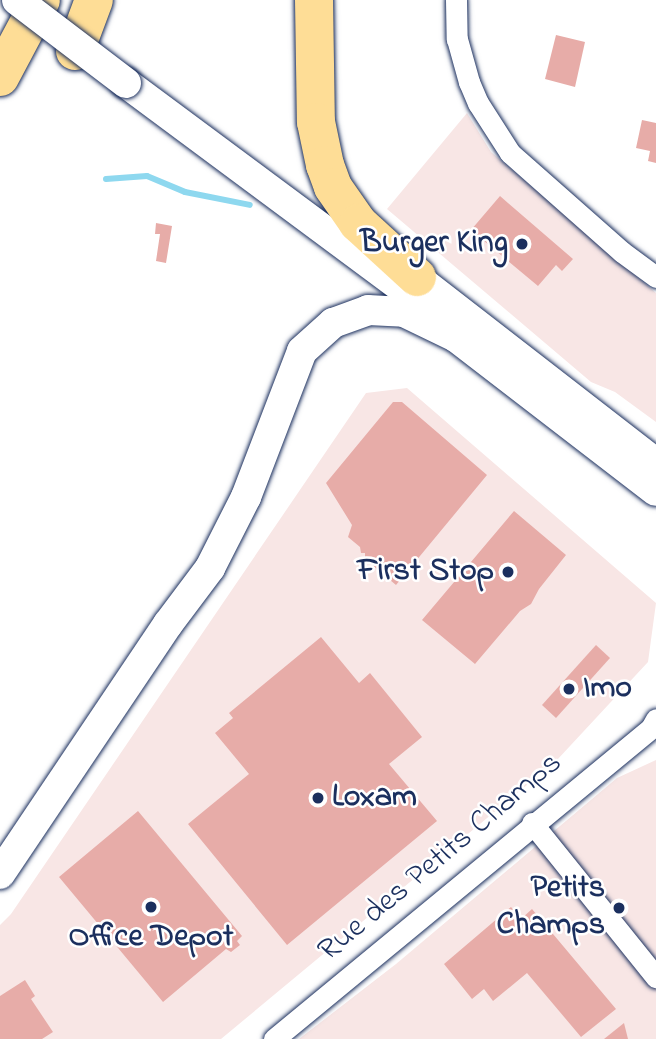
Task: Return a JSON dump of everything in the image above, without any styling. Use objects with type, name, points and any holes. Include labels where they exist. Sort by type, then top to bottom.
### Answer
[{"type":"highway","points":[[0,77],[39,0]]},
{"type":"highway","points":[[75,51],[94,0]]},
{"type":"highway","points":[[314,0],[316,122],[325,165],[333,187],[358,223],[417,278]]},
{"type":"main road","points":[[17,0],[353,237],[417,278],[656,463]]},
{"type":"main road","points":[[39,0],[130,78],[406,291],[456,337],[656,491]]},
{"type":"main road","points":[[0,874],[168,624],[209,568],[246,497],[302,351],[333,323],[368,310],[404,312],[456,337]]},
{"type":"street","points":[[456,0],[457,39],[469,82],[485,115],[510,153],[622,252],[656,277]]},
{"type":"street","name":"Rue des Petits Champs","points":[[274,1039],[532,823],[654,725]]},
{"type":"street","points":[[532,823],[656,977]]},
{"type":"shaded area","points":[[467,113],[491,152],[656,293],[656,422],[615,392],[591,382],[387,209]]},
{"type":"shaded area","points":[[407,388],[656,603],[648,662],[557,760],[221,1039],[0,1039],[0,925],[11,914],[366,393]]},
{"type":"shaded area","points":[[656,760],[656,1039],[299,1039],[396,964],[617,778]]},
{"type":"building","points":[[556,35],[585,42],[575,87],[545,79]]},
{"type":"building","points":[[642,120],[656,123],[656,163],[648,161],[650,151],[636,148]]},
{"type":"building","name":"Burger King","points":[[500,196],[573,259],[562,271],[556,265],[538,286],[471,230]]},
{"type":"building","points":[[156,223],[172,226],[166,263],[156,261],[160,234],[155,234]]},
{"type":"building","points":[[393,402],[402,402],[487,475],[396,585],[365,559],[365,553],[361,553],[360,547],[348,537],[352,525],[326,483]]},
{"type":"building","name":"First Stop","points":[[514,511],[566,555],[539,589],[531,604],[520,611],[475,664],[422,620]]},
{"type":"building","name":"Loxam","points":[[321,637],[359,683],[370,673],[422,737],[389,764],[437,821],[287,945],[188,824],[249,774],[215,733],[233,718],[229,713]]},
{"type":"building","name":"Imo","points":[[596,645],[610,658],[556,718],[542,705]]},
{"type":"building","name":"Office Depot","points":[[138,811],[242,936],[237,941],[240,945],[231,952],[226,949],[163,1002],[59,877]]},
{"type":"building","points":[[511,907],[521,919],[532,909],[616,1009],[581,1037],[527,973],[493,1001],[484,989],[472,999],[444,964]]},
{"type":"building","points":[[25,980],[35,996],[31,999],[53,1032],[42,1039],[0,1039],[0,996]]},
{"type":"building","points":[[624,1023],[628,1039],[604,1039]]},
{"type":"waterway","points":[[106,179],[147,176],[185,192],[250,205]]},
{"type":"place","name":"Burger King","points":[[522,244]]},
{"type":"place","name":"First Stop","points":[[508,572]]},
{"type":"place","name":"Imo","points":[[569,689]]},
{"type":"place","name":"Loxam","points":[[318,798]]},
{"type":"place","name":"Office Depot","points":[[151,907]]},
{"type":"place","name":"Petits Champs","points":[[619,908]]}]
